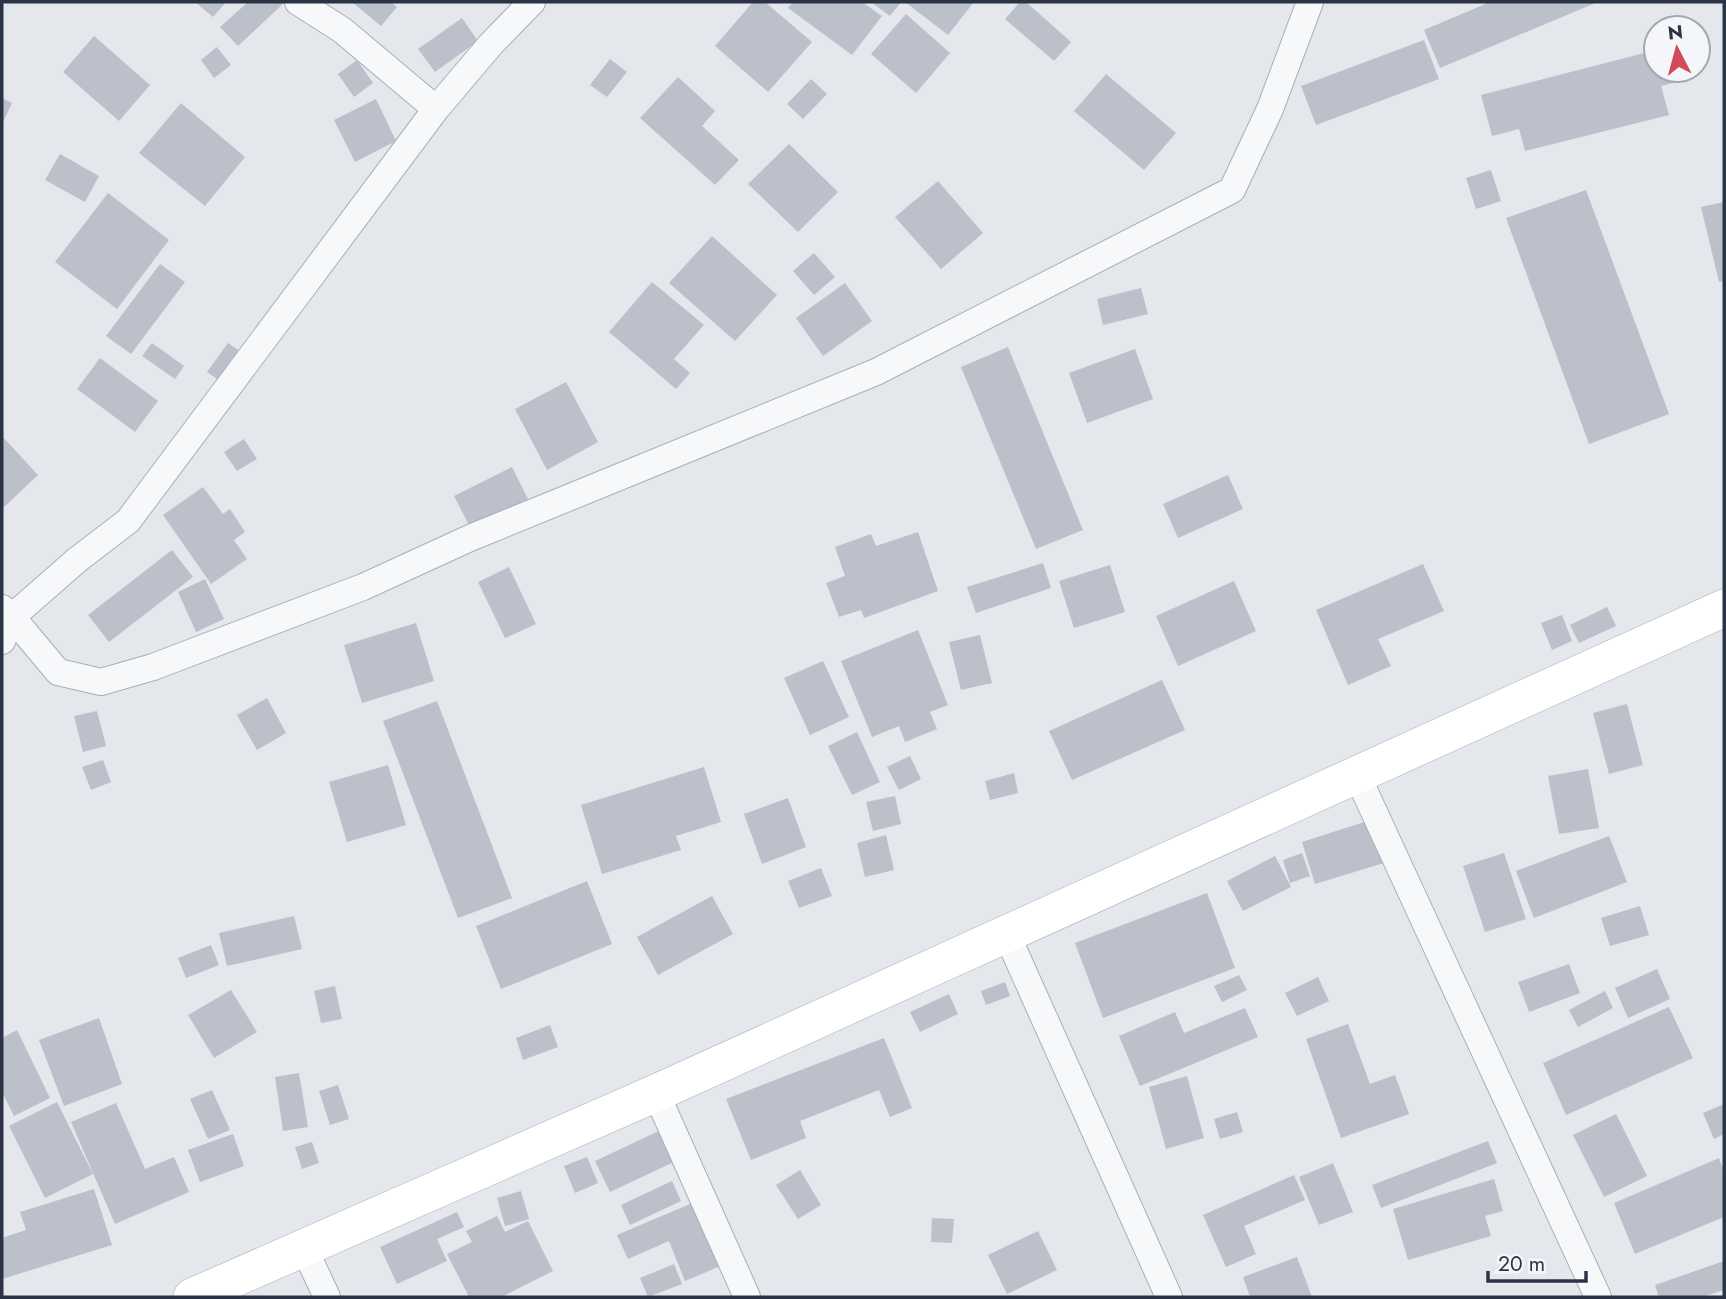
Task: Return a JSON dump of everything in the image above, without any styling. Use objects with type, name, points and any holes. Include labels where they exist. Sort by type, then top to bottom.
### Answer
[{"type":"main road","points":[[192,1297],[656,1093],[1724,608]]},
{"type":"street","points":[[298,2],[342,30],[436,109]]},
{"type":"street","points":[[532,2],[491,44],[436,109],[128,521],[77,560],[5,622],[58,672],[102,682],[153,667],[363,587],[470,538],[876,372],[1232,190],[1270,108],[1310,2]]},
{"type":"street","points":[[1357,775],[1598,1297]]},
{"type":"street","points":[[1007,934],[1169,1297]]},
{"type":"street","points":[[656,1093],[747,1297]]},
{"type":"street","points":[[304,1248],[327,1297]]},
{"type":"building","points":[[195,2],[226,2],[213,17]]},
{"type":"building","points":[[248,2],[285,2],[238,46],[220,27]]},
{"type":"building","points":[[352,2],[391,2],[397,7],[381,26]]},
{"type":"building","points":[[753,2],[765,2],[812,42],[768,92],[715,46]]},
{"type":"building","points":[[793,2],[862,2],[882,16],[852,55],[788,8]]},
{"type":"building","points":[[871,2],[901,2],[890,16]]},
{"type":"building","points":[[905,2],[974,2],[948,35]]},
{"type":"building","points":[[1020,2],[1026,2],[1071,42],[1054,61],[1005,19]]},
{"type":"building","points":[[1490,2],[1598,2],[1440,68],[1424,30]]},
{"type":"building","points":[[906,14],[950,53],[916,93],[871,54]]},
{"type":"building","points":[[462,18],[478,41],[435,72],[418,49]]},
{"type":"building","points":[[94,36],[150,85],[119,121],[63,72]]},
{"type":"building","points":[[1424,40],[1439,79],[1316,125],[1301,86]]},
{"type":"building","points":[[217,47],[231,65],[214,78],[201,60]]},
{"type":"building","points":[[1642,54],[1642,84],[1669,84],[1661,86],[1669,115],[1525,151],[1519,129],[1492,136],[1481,95]]},
{"type":"building","points":[[610,59],[627,72],[607,97],[590,85]]},
{"type":"building","points":[[357,60],[373,83],[354,97],[338,74]]},
{"type":"building","points":[[1106,74],[1176,133],[1144,170],[1074,111]]},
{"type":"building","points":[[678,77],[715,111],[702,126],[739,160],[715,185],[640,118]]},
{"type":"building","points":[[811,79],[827,94],[803,119],[787,104]]},
{"type":"building","points":[[2,98],[12,103],[2,124]]},
{"type":"building","points":[[376,99],[396,141],[355,162],[334,120]]},
{"type":"building","points":[[181,103],[245,157],[205,206],[139,153]]},
{"type":"building","points":[[789,144],[838,192],[798,232],[748,184]]},
{"type":"building","points":[[60,154],[99,176],[85,202],[45,180]]},
{"type":"building","points":[[1491,170],[1501,201],[1476,209],[1466,178]]},
{"type":"building","points":[[938,181],[983,233],[941,269],[895,217]]},
{"type":"building","points":[[1586,190],[1669,414],[1589,444],[1506,218]]},
{"type":"building","points":[[108,193],[169,240],[117,309],[55,262]]},
{"type":"building","points":[[1724,202],[1724,281],[1719,282],[1701,207]]},
{"type":"building","points":[[712,236],[777,295],[735,341],[669,283]]},
{"type":"building","points":[[814,253],[835,277],[814,295],[793,271]]},
{"type":"building","points":[[160,264],[185,282],[131,354],[106,336]]},
{"type":"building","points":[[652,282],[704,325],[674,359],[690,373],[676,389],[609,332]]},
{"type":"building","points":[[845,283],[872,321],[823,356],[796,318]]},
{"type":"building","points":[[1141,288],[1148,314],[1103,325],[1097,299]]},
{"type":"building","points":[[152,343],[184,366],[175,379],[142,356]]},
{"type":"building","points":[[228,343],[247,356],[226,385],[207,372]]},
{"type":"building","points":[[1008,347],[1083,530],[1036,549],[961,367]]},
{"type":"building","points":[[1135,349],[1153,399],[1087,423],[1069,373]]},
{"type":"building","points":[[100,358],[158,401],[135,432],[77,389]]},
{"type":"building","points":[[566,382],[598,442],[547,470],[515,409]]},
{"type":"building","points":[[2,436],[38,475],[2,509]]},
{"type":"building","points":[[244,439],[257,459],[237,471],[224,452]]},
{"type":"building","points":[[512,467],[528,499],[470,527],[454,496]]},
{"type":"building","points":[[1228,475],[1243,509],[1178,538],[1163,504]]},
{"type":"building","points":[[203,487],[223,514],[230,509],[245,532],[234,540],[247,559],[211,584],[163,515]]},
{"type":"building","points":[[918,532],[938,591],[864,618],[861,610],[839,617],[826,583],[845,576],[835,547],[871,534],[876,546]]},
{"type":"building","points":[[172,550],[193,577],[109,642],[88,615]]},
{"type":"building","points":[[1043,563],[1051,588],[976,613],[967,587]]},
{"type":"building","points":[[1423,564],[1444,611],[1378,639],[1391,666],[1348,685],[1316,610]]},
{"type":"building","points":[[1110,565],[1125,612],[1074,628],[1059,581]]},
{"type":"building","points":[[509,567],[536,624],[505,638],[478,582]]},
{"type":"building","points":[[205,579],[224,619],[196,632],[178,592]]},
{"type":"building","points":[[1234,581],[1256,631],[1178,666],[1156,616]]},
{"type":"building","points":[[1607,607],[1616,626],[1579,643],[1570,625]]},
{"type":"building","points":[[1562,615],[1572,641],[1552,650],[1541,623]]},
{"type":"building","points":[[416,623],[434,681],[362,703],[344,645]]},
{"type":"building","points":[[918,630],[948,705],[930,712],[937,729],[905,742],[899,726],[872,737],[841,661]]},
{"type":"building","points":[[980,635],[992,683],[961,690],[949,642]]},
{"type":"building","points":[[823,661],[849,717],[810,735],[784,678]]},
{"type":"building","points":[[1162,680],[1185,730],[1072,780],[1049,731]]},
{"type":"building","points":[[267,698],[286,733],[257,750],[237,715]]},
{"type":"building","points":[[437,701],[512,898],[458,918],[383,721]]},
{"type":"building","points":[[1627,704],[1643,765],[1609,774],[1593,713]]},
{"type":"building","points":[[97,711],[106,746],[83,752],[74,716]]},
{"type":"building","points":[[857,732],[880,782],[852,795],[828,746]]},
{"type":"building","points":[[910,756],[921,779],[899,790],[887,767]]},
{"type":"building","points":[[103,760],[111,782],[91,790],[82,767]]},
{"type":"building","points":[[388,765],[406,825],[347,842],[329,782]]},
{"type":"building","points":[[704,767],[721,822],[676,836],[681,850],[602,874],[581,805]]},
{"type":"building","points":[[1588,769],[1599,828],[1559,834],[1548,776]]},
{"type":"building","points":[[1014,773],[1018,793],[990,800],[985,781]]},
{"type":"building","points":[[895,796],[901,824],[873,831],[866,802]]},
{"type":"building","points":[[788,798],[806,847],[762,864],[744,814]]},
{"type":"building","points":[[1383,816],[1397,859],[1315,884],[1302,842]]},
{"type":"building","points":[[886,835],[894,870],[865,877],[857,843]]},
{"type":"building","points":[[1609,836],[1627,882],[1534,918],[1516,871]]},
{"type":"building","points":[[1302,853],[1310,876],[1290,883],[1283,860]]},
{"type":"building","points":[[1504,853],[1526,919],[1485,932],[1463,866]]},
{"type":"building","points":[[1275,856],[1291,887],[1243,911],[1227,881]]},
{"type":"building","points":[[821,868],[832,896],[799,908],[788,881]]},
{"type":"building","points":[[587,881],[612,944],[501,989],[476,926]]},
{"type":"building","points":[[1207,893],[1235,968],[1103,1018],[1075,943]]},
{"type":"building","points":[[712,896],[733,934],[658,975],[637,937]]},
{"type":"building","points":[[1640,906],[1649,935],[1610,946],[1601,918]]},
{"type":"building","points":[[294,916],[302,949],[227,966],[219,933]]},
{"type":"building","points":[[211,945],[219,965],[186,978],[178,958]]},
{"type":"building","points":[[1569,964],[1580,993],[1529,1012],[1518,982]]},
{"type":"building","points":[[1657,969],[1670,999],[1628,1018],[1615,988]]},
{"type":"building","points":[[1239,975],[1247,990],[1222,1002],[1214,986]]},
{"type":"building","points":[[1318,977],[1329,1001],[1297,1016],[1285,993]]},
{"type":"building","points":[[1005,982],[1010,996],[986,1005],[981,991]]},
{"type":"building","points":[[335,986],[342,1019],[321,1023],[314,991]]},
{"type":"building","points":[[231,990],[257,1032],[214,1058],[188,1015]]},
{"type":"building","points":[[1605,991],[1613,1008],[1578,1027],[1569,1010]]},
{"type":"building","points":[[949,994],[958,1014],[920,1032],[910,1012]]},
{"type":"building","points":[[1669,1007],[1693,1058],[1566,1115],[1543,1063]]},
{"type":"building","points":[[1245,1008],[1258,1037],[1140,1086],[1119,1036],[1175,1012],[1184,1033]]},
{"type":"building","points":[[99,1018],[122,1084],[64,1106],[39,1040]]},
{"type":"building","points":[[1348,1024],[1370,1084],[1395,1075],[1409,1114],[1341,1138],[1306,1039]]},
{"type":"building","points":[[550,1025],[558,1047],[523,1060],[516,1038]]},
{"type":"building","points":[[17,1030],[50,1098],[14,1116],[2,1092],[2,1038]]},
{"type":"building","points":[[884,1038],[912,1108],[890,1117],[879,1090],[800,1121],[806,1138],[751,1160],[726,1099]]},
{"type":"building","points":[[299,1073],[308,1127],[283,1131],[275,1077]]},
{"type":"building","points":[[1187,1076],[1204,1138],[1166,1149],[1149,1087]]},
{"type":"building","points":[[338,1085],[349,1119],[330,1125],[319,1091]]},
{"type":"building","points":[[212,1090],[230,1130],[208,1139],[190,1099]]},
{"type":"building","points":[[57,1102],[93,1174],[45,1198],[9,1126]]},
{"type":"building","points":[[116,1103],[145,1169],[174,1157],[189,1192],[115,1224],[71,1122]]},
{"type":"building","points":[[1724,1104],[1724,1134],[1714,1139],[1703,1113]]},
{"type":"building","points":[[1237,1112],[1243,1132],[1220,1139],[1214,1119]]},
{"type":"building","points":[[1616,1114],[1647,1176],[1604,1197],[1573,1135]]},
{"type":"building","points":[[663,1129],[678,1160],[610,1192],[595,1161]]},
{"type":"building","points":[[233,1134],[244,1166],[200,1182],[188,1150]]},
{"type":"building","points":[[1488,1141],[1497,1163],[1381,1208],[1372,1185]]},
{"type":"building","points":[[312,1142],[319,1163],[302,1169],[295,1147]]},
{"type":"building","points":[[587,1157],[598,1183],[575,1193],[564,1166]]},
{"type":"building","points":[[1719,1158],[1724,1171],[1724,1217],[1635,1254],[1614,1203]]},
{"type":"building","points":[[1333,1163],[1353,1212],[1319,1225],[1299,1177]]},
{"type":"building","points":[[800,1170],[821,1205],[798,1219],[776,1185]]},
{"type":"building","points":[[1294,1175],[1305,1200],[1244,1226],[1256,1254],[1226,1267],[1203,1215]]},
{"type":"building","points":[[1494,1179],[1503,1211],[1485,1216],[1491,1236],[1408,1260],[1393,1209]]},
{"type":"building","points":[[672,1181],[681,1201],[630,1225],[621,1205]]},
{"type":"building","points":[[94,1189],[112,1245],[2,1279],[2,1238],[26,1230],[20,1212]]},
{"type":"building","points":[[521,1191],[529,1219],[505,1226],[497,1198]]},
{"type":"building","points":[[697,1201],[723,1265],[685,1281],[669,1241],[628,1259],[617,1235]]},
{"type":"building","points":[[457,1212],[464,1227],[437,1239],[447,1261],[397,1284],[380,1247]]},
{"type":"building","points":[[497,1216],[505,1232],[528,1221],[553,1271],[501,1297],[469,1297],[447,1254],[472,1242],[466,1231]]},
{"type":"building","points":[[932,1218],[954,1219],[952,1243],[931,1242]]},
{"type":"building","points":[[1038,1231],[1057,1270],[1007,1294],[988,1255]]},
{"type":"building","points":[[1297,1257],[1312,1297],[1250,1297],[1243,1277]]},
{"type":"building","points":[[1724,1261],[1724,1290],[1702,1297],[1659,1297],[1655,1285]]},
{"type":"building","points":[[674,1264],[682,1284],[648,1297],[640,1278]]}]
